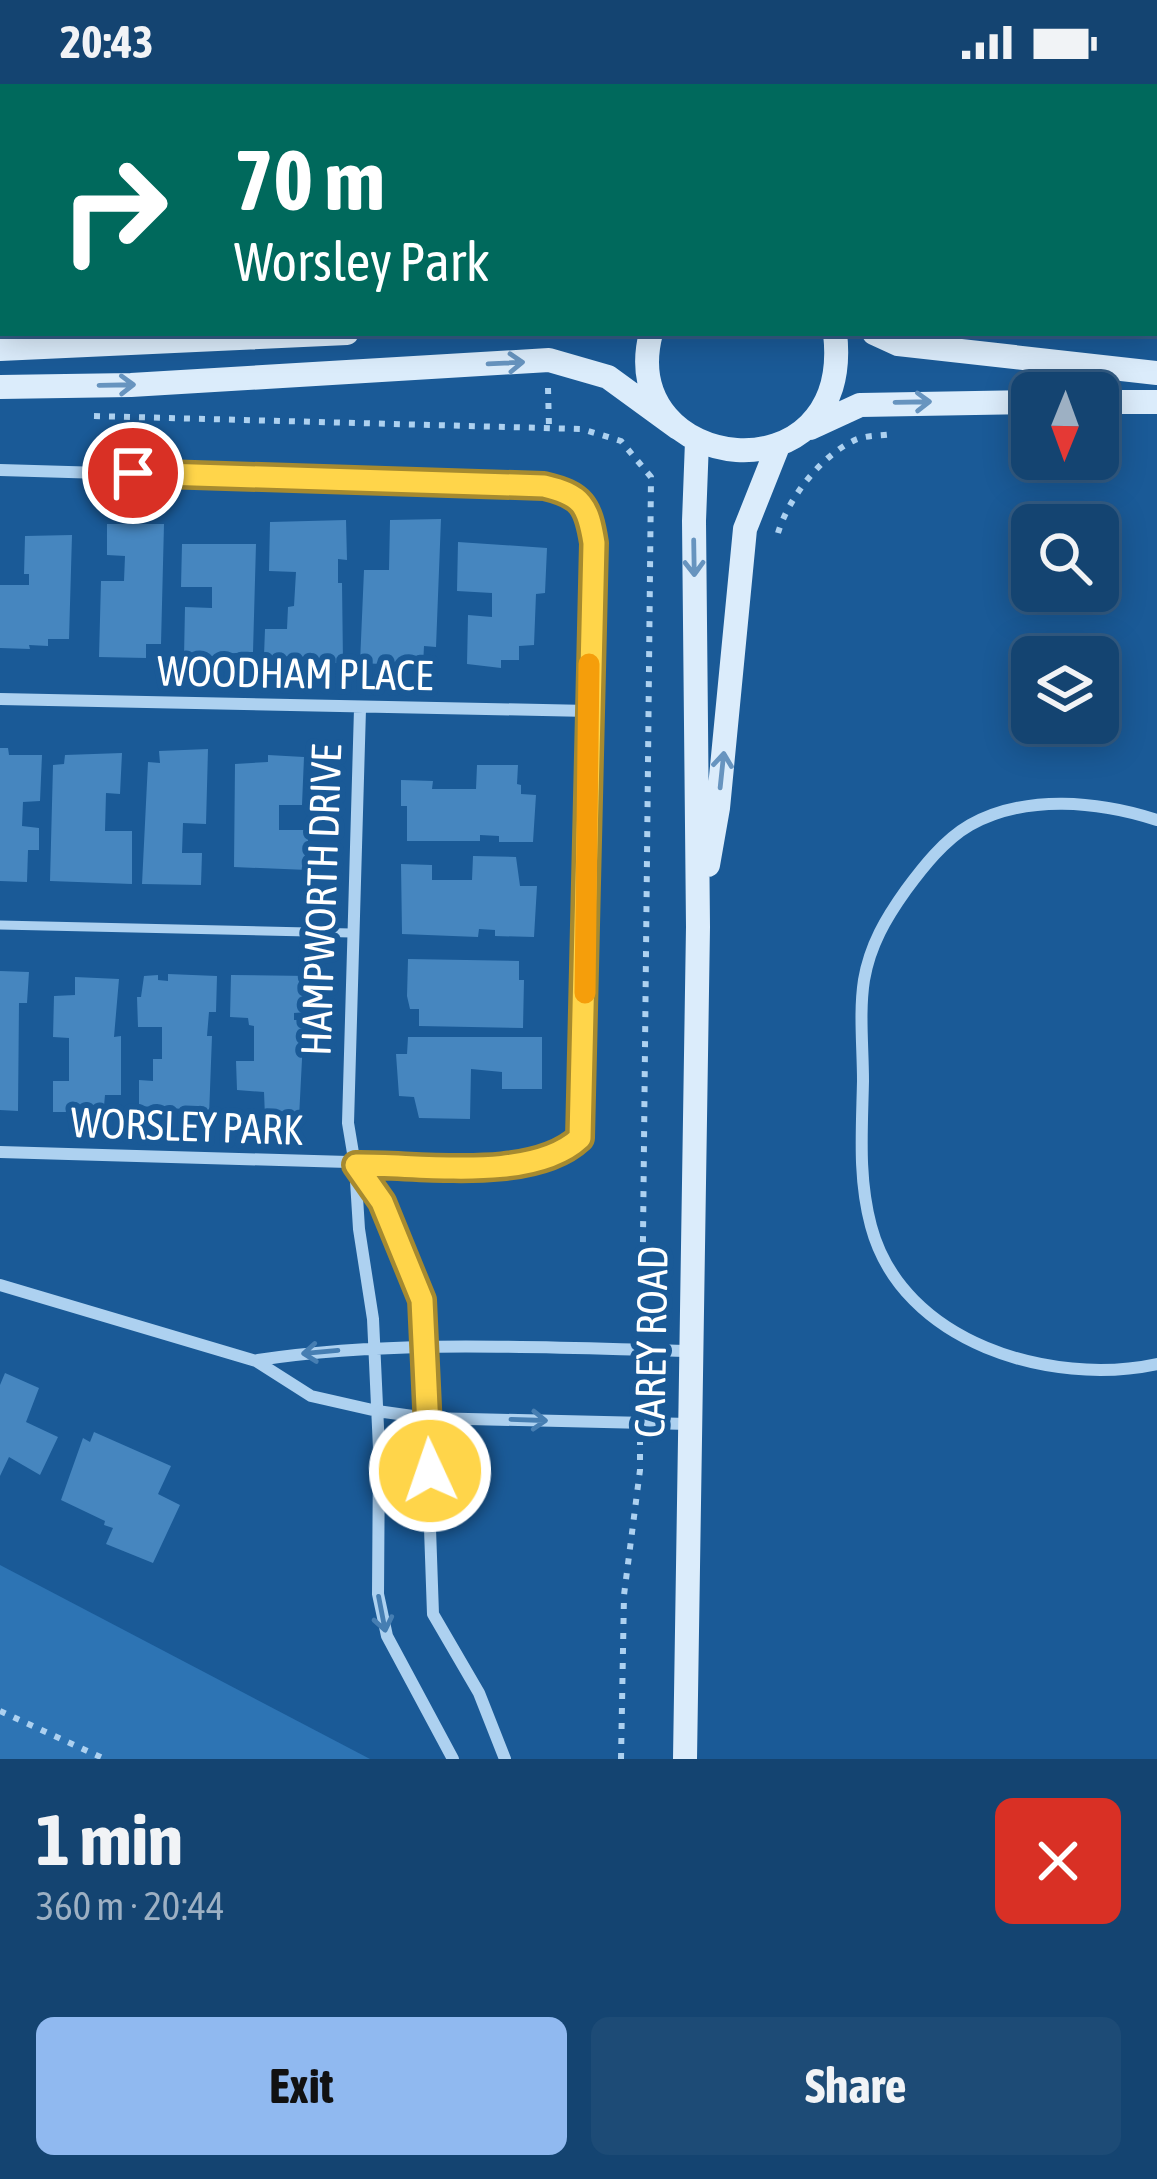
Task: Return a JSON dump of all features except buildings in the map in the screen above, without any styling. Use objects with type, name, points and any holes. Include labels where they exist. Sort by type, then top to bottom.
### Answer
[{"type":"street","points":[[0,350],[286,336]]},
{"type":"street","points":[[651,336],[648,371],[658,402],[687,435]]},
{"type":"street","points":[[802,432],[821,412],[833,387],[838,361],[835,336]]},
{"type":"street","points":[[881,336],[898,344],[1157,373]]},
{"type":"street","points":[[0,387],[131,385],[549,360],[608,377],[687,435],[737,452],[778,446],[860,405],[1011,401]]},
{"type":"street","points":[[1119,402],[1157,402]]},
{"type":"street","name":"CAREY ROAD","points":[[685,1759],[698,927],[694,521],[687,435]]},
{"type":"street","name":"CAREY ROAD","points":[[698,927],[718,808],[745,529],[778,446]]},
{"type":"street","name":"WORSLEY PARK","points":[[0,470],[544,486],[575,495],[589,516],[594,543],[580,1138],[550,1159],[520,1167],[0,1152]]},
{"type":"street","name":"WOODHAM PLACE","points":[[0,699],[589,712]]},
{"type":"street","name":"HAMPWORTH DRIVE","points":[[360,709],[349,1123],[374,1348],[378,1594],[387,1636],[453,1759]]},
{"type":"street","points":[[1157,820],[1124,809],[1074,802],[1018,809],[970,825],[926,862],[880,926],[864,980],[861,1174],[872,1231],[901,1287],[939,1324],[987,1348],[1046,1365],[1121,1372],[1157,1364]]},
{"type":"street","name":"HAMPWORTH DRIVE","points":[[356,1165],[382,1202],[422,1300],[433,1614],[479,1694],[505,1759]]},
{"type":"street","points":[[0,1285],[256,1360],[311,1396],[377,1411],[427,1418],[689,1424]]},
{"type":"street","points":[[256,1360],[374,1348],[689,1352]]},
{"type":"lane","points":[[0,925],[351,933]]},
{"type":"path","points":[[548,380],[549,427]]},
{"type":"path","points":[[72,415],[582,429],[621,441],[651,477],[640,1470],[624,1595],[621,1759]]},
{"type":"path","points":[[778,533],[794,497],[833,455],[856,439],[892,434]]},
{"type":"path","points":[[0,1711],[105,1759]]},
{"type":"shaded area","points":[[0,1565],[370,1759],[0,1759]]},
{"type":"slow traffic","points":[[585,993],[589,664]]},
{"type":"route","points":[[133,473],[544,486],[575,495],[589,516],[594,543],[580,1138],[550,1159],[520,1167],[356,1165],[382,1202],[422,1300],[430,1471]]}]
